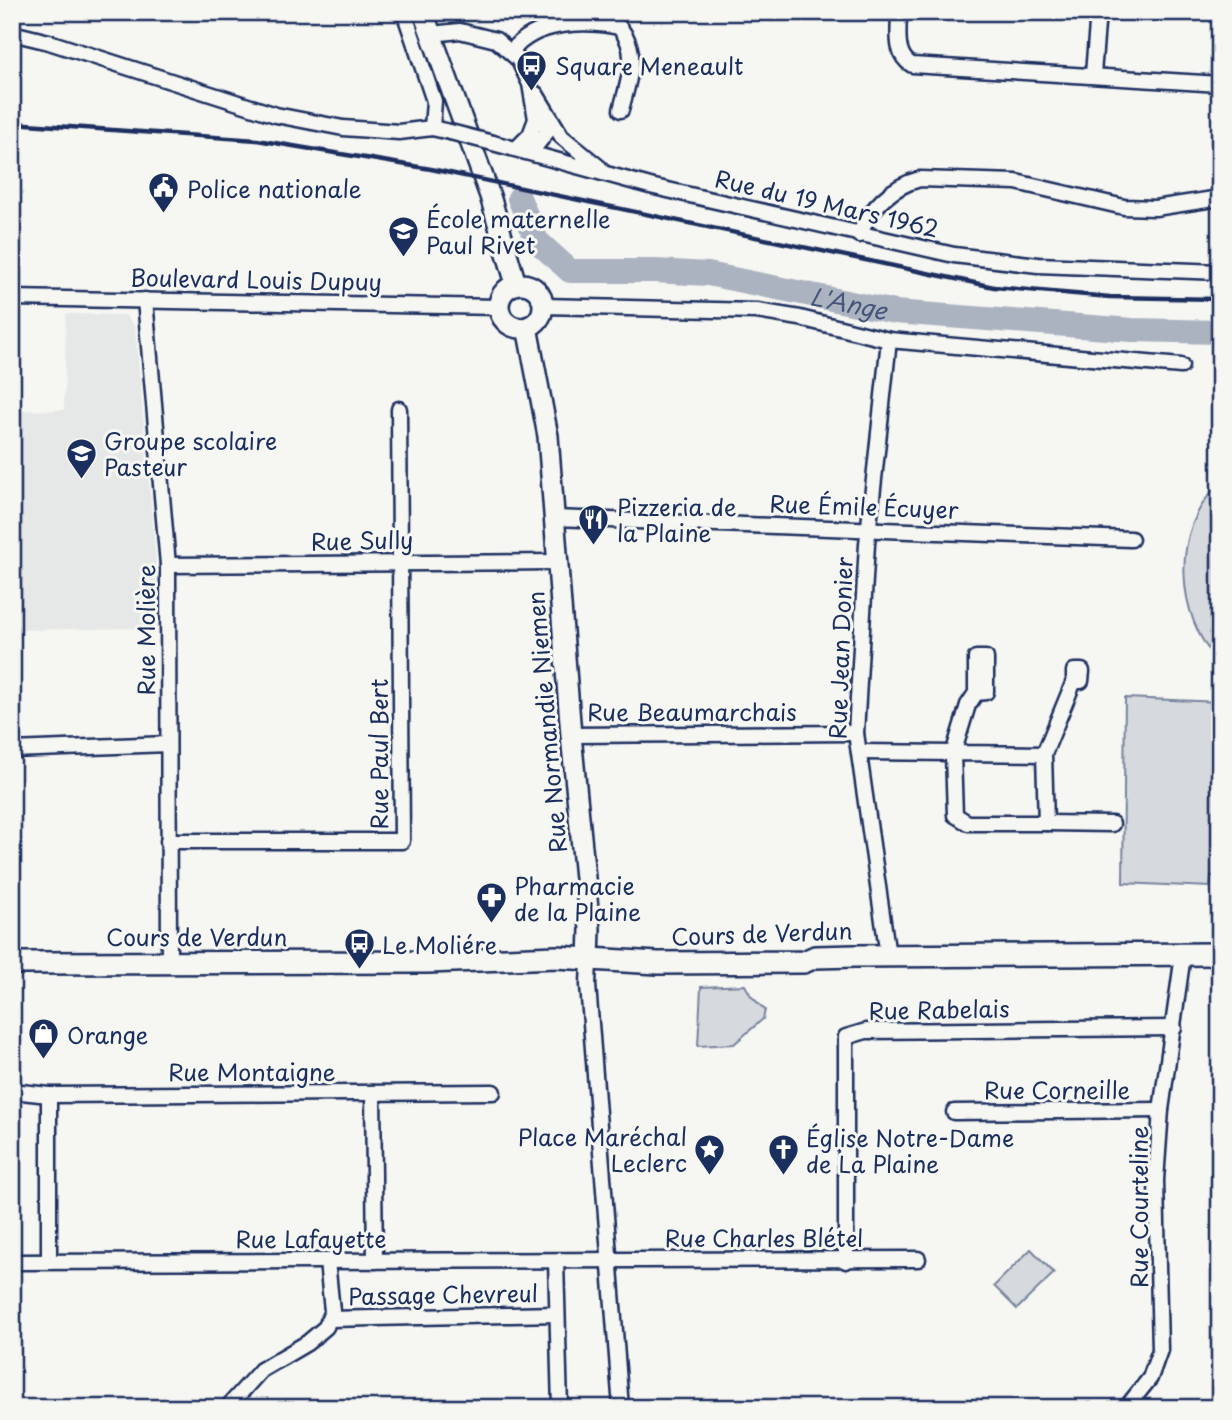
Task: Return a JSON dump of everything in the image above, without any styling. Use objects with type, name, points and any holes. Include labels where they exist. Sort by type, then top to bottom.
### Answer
[{"type":"main road","points":[[423,12],[489,196],[516,284]]},
{"type":"main road","points":[[516,284],[531,286],[542,298],[543,306],[538,319],[527,327],[508,324],[498,307],[505,290],[516,284]]},
{"type":"main road","name":"Rue Normandie Niemen","points":[[527,327],[545,413],[571,736],[590,929],[589,960]]},
{"type":"main road","name":"Cours de Verdun","points":[[12,963],[428,962],[556,957],[589,960],[804,962],[815,957],[1220,954]]},
{"type":"street","points":[[404,12],[434,101],[435,118],[432,128]]},
{"type":"street","points":[[899,12],[900,52],[904,61],[912,65],[1093,74],[1220,84]]},
{"type":"street","points":[[1093,74],[1098,12]]},
{"type":"street","points":[[512,51],[522,38],[543,30],[587,24],[619,27],[631,45],[633,55],[621,110]]},
{"type":"street","points":[[431,34],[460,31],[496,40],[512,51],[544,108],[570,145],[610,174]]},
{"type":"street","name":"Rue du 19 Mars 1962","points":[[12,33],[289,118],[343,128],[398,132],[432,128],[859,235],[954,254],[1038,265],[1220,272]]},
{"type":"street","points":[[524,150],[535,127],[530,84]]},
{"type":"street","points":[[524,150],[547,132],[544,108]]},
{"type":"street","points":[[859,235],[864,223],[889,193],[907,183],[920,180],[1016,182],[1124,206],[1155,208],[1220,198]]},
{"type":"street","name":"Boulevard Louis Dupuy","points":[[12,298],[498,307]]},
{"type":"street","name":"Rue Molière","points":[[145,300],[169,565],[169,962]]},
{"type":"street","points":[[543,306],[757,311],[800,318],[889,341],[1181,366]]},
{"type":"street","name":"Rue Jean Donier","points":[[888,956],[856,733],[869,528],[889,341]]},
{"type":"street","points":[[399,409],[400,562]]},
{"type":"street","name":"Rue Émile Écuyer","points":[[554,517],[1131,539]]},
{"type":"street","name":"Rue Paul Bert","points":[[168,841],[402,841],[400,562]]},
{"type":"street","name":"Rue Sully","points":[[169,565],[557,562]]},
{"type":"street","points":[[1046,823],[1044,754],[1074,681]]},
{"type":"street","points":[[976,693],[968,705],[953,754],[953,810],[958,820],[968,823],[1112,824]]},
{"type":"street","name":"Rue Beaumarchais","points":[[571,736],[856,733]]},
{"type":"street","points":[[12,750],[168,744]]},
{"type":"street","points":[[859,752],[1044,754]]},
{"type":"street","name":"Rue Courteline","points":[[1126,1408],[1150,1378],[1160,1350],[1156,1181],[1161,1110],[1183,955]]},
{"type":"street","name":"Rue Normandie Niemen","points":[[589,960],[588,985],[621,1408]]},
{"type":"street","name":"Rue Rabelais","points":[[846,1261],[846,1037],[866,1031],[1174,1028]]},
{"type":"street","name":"Rue Montaigne","points":[[12,1091],[49,1095],[493,1092]]},
{"type":"street","points":[[373,1093],[375,1261]]},
{"type":"street","points":[[49,1095],[49,1261]]},
{"type":"street","name":"Rue Corneille","points":[[954,1112],[1161,1110]]},
{"type":"street","name":"Rue Charles Blétel","points":[[610,1260],[918,1259]]},
{"type":"street","name":"Rue Lafayette","points":[[12,1262],[610,1260]]},
{"type":"street","points":[[227,1408],[261,1370],[318,1335],[330,1320],[327,1261]]},
{"type":"street","points":[[556,1261],[560,1408]]},
{"type":"street","name":"Passage Chevreul","points":[[330,1320],[557,1314]]},
{"type":"shaded area","name":"Groupe scolaire Pasteur","points":[[66,314],[125,315],[135,327],[155,549],[157,628],[12,630],[12,411],[64,410]]},
{"type":"shaded area","points":[[1220,484],[1220,663],[1205,644],[1194,622],[1184,573],[1186,548],[1193,524],[1204,502]]},
{"type":"shaded area","points":[[1125,698],[1220,702],[1220,876],[1211,876],[1210,887],[1123,883]]},
{"type":"shaded area","points":[[745,985],[751,996],[765,1010],[763,1019],[734,1044],[698,1046],[701,987]]},
{"type":"shaded area","points":[[1031,1249],[1054,1273],[1017,1309],[994,1286]]},
{"type":"waterway","name":"L'Ange","points":[[519,198],[537,241],[570,271],[708,274],[895,312],[1132,330],[1220,332]]},
{"type":"railway","points":[[12,123],[257,140],[431,169],[994,287],[1110,297],[1220,299]]},
{"type":"place","name":"Square Meneault","points":[[532,92]]},
{"type":"place","name":"Police nationale","points":[[164,215]]},
{"type":"place","name":"École maternelle Paul Rivet","points":[[403,258]]},
{"type":"place","name":"Groupe scolaire Pasteur","points":[[81,480]]},
{"type":"place","name":"Pizzeria de la Plaine","points":[[594,546]]},
{"type":"place","name":"Pharmacie de la Plaine","points":[[491,925]]},
{"type":"place","name":"Le Moliére","points":[[359,971]]},
{"type":"place","name":"Orange","points":[[44,1061]]},
{"type":"place","name":"Place Maréchal Leclerc","points":[[710,1176]]},
{"type":"place","name":"Église Notre-Dame de La Plaine","points":[[783,1177]]}]
